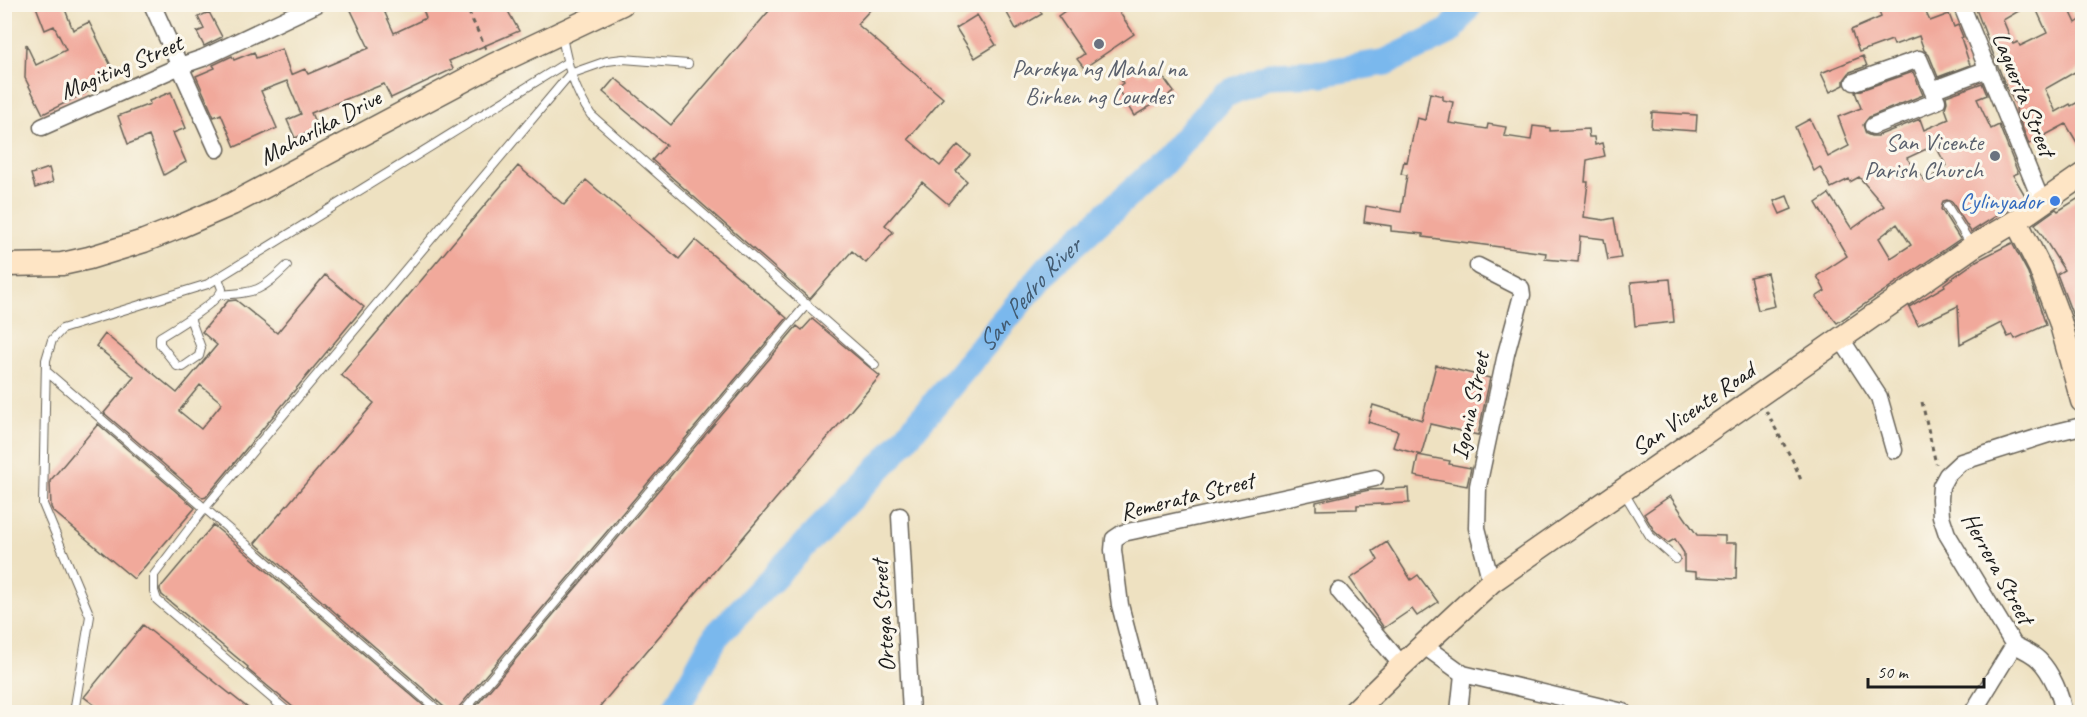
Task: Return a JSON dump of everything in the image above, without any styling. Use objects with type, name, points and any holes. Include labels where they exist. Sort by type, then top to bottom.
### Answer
[{"type":"main road","name":"Maharlika Drive","points":[[4,265],[62,264],[144,241],[179,227],[232,204],[493,65],[622,4]]},
{"type":"main road","name":"San Vicente Road","points":[[1354,712],[1491,582],[1972,247],[2016,221],[2082,175]]},
{"type":"main road","points":[[2016,221],[2040,268],[2060,321],[2082,401]]},
{"type":"street","points":[[152,4],[217,149]]},
{"type":"street","name":"Magiting Street","points":[[42,127],[203,58],[317,4]]},
{"type":"street","name":"Laguerta Street","points":[[1961,4],[2042,203]]},
{"type":"street","points":[[1854,82],[1919,59],[1937,101],[1873,126]]},
{"type":"street","points":[[1932,90],[1988,69]]},
{"type":"street","name":"Igonia Street","points":[[1478,266],[1514,283],[1521,288],[1522,295],[1506,354],[1478,486],[1477,528],[1491,582]]},
{"type":"street","points":[[1841,339],[1879,397],[1894,450]]},
{"type":"street","points":[[1947,475],[1961,462],[2082,426]]},
{"type":"street","name":"Herrera Street","points":[[1947,475],[1941,486],[1940,499],[1941,516],[1947,534],[2014,645],[1973,712]]},
{"type":"street","name":"Remerata Street","points":[[1148,712],[1120,605],[1113,550],[1114,539],[1123,533],[1376,478]]},
{"type":"street","name":"Ortega Street","points":[[900,516],[911,712]]},
{"type":"street","points":[[1339,591],[1402,665]]},
{"type":"street","points":[[1423,645],[1463,674],[1623,712]]},
{"type":"street","points":[[2014,645],[2040,660],[2054,684],[2063,712]]},
{"type":"street","points":[[1459,712],[1463,674]]},
{"type":"lane","points":[[561,32],[566,63],[582,102],[591,115],[875,364]]},
{"type":"lane","points":[[288,712],[157,600],[154,591],[154,574],[205,508],[570,74],[607,61],[623,59],[688,64]]},
{"type":"lane","points":[[74,712],[90,616],[43,504],[46,360],[52,340],[62,329],[208,284],[566,63]]},
{"type":"lane","points":[[1947,206],[1972,247]]},
{"type":"lane","points":[[190,318],[201,348],[199,356],[183,367],[177,366],[160,344],[160,337],[220,295],[248,293],[265,287],[287,266]]},
{"type":"lane","points":[[218,278],[222,289],[220,295]]},
{"type":"lane","points":[[463,712],[807,304]]},
{"type":"lane","points":[[46,371],[440,712]]},
{"type":"lane","points":[[1623,491],[1650,537],[1676,559]]},
{"type":"path","points":[[465,4],[493,65]]},
{"type":"path","points":[[1758,397],[1801,480]]},
{"type":"path","points":[[1922,402],[1934,462],[1947,475]]},
{"type":"building","points":[[35,4],[63,4],[73,30],[89,22],[114,72],[84,87],[87,92],[43,114],[25,78],[26,44],[36,65],[66,50],[54,26],[45,30]]},
{"type":"building","points":[[348,4],[381,4],[394,33],[426,18],[421,4],[504,4],[519,31],[449,61],[453,69],[391,98],[384,84],[311,113],[318,129],[295,138],[287,120],[301,114],[287,81],[261,91],[277,128],[235,147],[221,114],[214,117],[196,76],[215,68],[213,65],[232,56],[234,60],[254,52],[256,58],[282,49],[291,75],[305,69],[308,74],[369,48]]},
{"type":"building","points":[[775,4],[863,4],[870,10],[857,24],[943,98],[908,139],[940,166],[958,145],[970,155],[956,171],[967,181],[948,204],[922,182],[885,225],[893,232],[866,263],[852,251],[810,299],[652,160],[666,145],[603,92],[615,78],[671,125]]},
{"type":"building","points":[[1002,4],[1036,4],[1042,14],[1016,29]]},
{"type":"building","name":"Parokya ng Mahal na Birhen ng Lourdes","points":[[1075,4],[1114,4],[1134,34],[1084,68],[1077,59],[1084,54],[1058,16]]},
{"type":"building","points":[[1876,4],[1922,4],[1930,21],[1949,14],[1954,27],[1958,25],[1963,37],[1961,38],[1970,65],[1938,77],[1919,36],[1894,45],[1892,40],[1859,52],[1851,30],[1881,17]]},
{"type":"building","points":[[1974,4],[2031,4],[2003,20],[2013,44],[2018,42],[2020,46],[2047,33],[2034,4],[2067,4],[2076,23],[2082,19],[2082,68],[2045,89],[2056,112],[2078,102],[2082,110],[2082,151],[2066,124],[2029,144],[2017,114],[2016,109],[2018,108],[2006,87]]},
{"type":"building","points":[[209,12],[222,37],[204,46],[197,32],[204,29],[198,17]]},
{"type":"building","points":[[977,15],[996,45],[975,58],[956,28]]},
{"type":"building","points":[[1863,56],[1867,66],[1850,72],[1844,80],[1844,85],[1830,92],[1821,73]]},
{"type":"building","points":[[1135,69],[1138,74],[1145,70],[1150,76],[1158,70],[1174,92],[1134,116],[1117,88],[1123,83],[1120,78]]},
{"type":"building","points":[[1913,72],[1923,95],[1869,117],[1863,125],[1866,134],[1877,136],[1920,119],[1924,130],[1949,119],[1945,108],[1946,96],[1982,83],[1987,95],[1977,99],[1991,129],[1999,125],[2018,173],[2013,175],[2026,197],[1971,232],[1952,202],[1943,201],[1941,209],[1960,239],[1837,323],[1816,297],[1825,291],[1817,276],[1847,256],[1816,203],[1829,194],[1852,229],[1884,206],[1859,177],[1831,188],[1820,167],[1814,171],[1795,127],[1810,119],[1828,157],[1849,146],[1838,117],[1861,108],[1855,92]],"holes":[[[1935,145],[1946,165],[1926,182],[1907,158]],[[1897,224],[1911,245],[1891,258],[1879,238]]]},
{"type":"building","points":[[171,92],[186,128],[173,133],[186,162],[164,175],[149,136],[128,144],[118,116],[150,104],[149,101]]},
{"type":"building","points":[[1430,93],[1443,96],[1443,100],[1453,102],[1449,123],[1487,129],[1488,124],[1506,127],[1504,136],[1531,140],[1533,126],[1550,128],[1550,131],[1588,129],[1589,137],[1594,137],[1595,145],[1602,143],[1605,156],[1587,160],[1585,182],[1588,182],[1584,217],[1604,220],[1614,218],[1621,258],[1608,260],[1604,239],[1580,236],[1578,262],[1545,259],[1546,253],[1423,237],[1423,234],[1391,231],[1391,226],[1364,222],[1366,206],[1401,212],[1407,175],[1401,174],[1404,161],[1407,162],[1417,118],[1425,120]]},
{"type":"building","points":[[1652,112],[1697,115],[1696,131],[1651,128]]},
{"type":"building","points":[[518,166],[564,205],[586,180],[679,259],[695,240],[787,318],[458,708],[457,712],[446,712],[444,707],[255,543],[374,403],[341,375]]},
{"type":"building","points":[[49,168],[53,182],[35,188],[31,174]]},
{"type":"building","points":[[1787,196],[1792,209],[1780,214],[1774,201]]},
{"type":"building","points":[[2082,196],[2082,292],[2076,295],[2082,310],[2081,346],[2073,316],[2057,274],[2064,270],[2035,224],[2056,209],[2058,211]]},
{"type":"building","points":[[2012,243],[2028,273],[2046,325],[2015,339],[2013,335],[2008,337],[2001,323],[1960,344],[1958,306],[1918,325],[1909,307],[1945,286],[1944,284],[1978,260]]},
{"type":"building","points":[[1767,273],[1775,306],[1758,310],[1750,277]]},
{"type":"building","points":[[325,275],[364,307],[206,497],[203,498],[104,413],[134,377],[96,346],[105,334],[177,393],[217,345],[202,332],[228,301],[236,300],[277,333]],"holes":[[[200,385],[222,403],[201,429],[179,411]]]},
{"type":"building","points":[[1670,279],[1674,322],[1635,326],[1631,282]]},
{"type":"building","points":[[812,319],[880,376],[595,712],[471,712],[797,326],[802,330]]},
{"type":"building","points":[[1436,365],[1490,378],[1478,435],[1430,424],[1421,455],[1393,447],[1398,431],[1368,422],[1373,405],[1422,420]]},
{"type":"building","points":[[98,424],[195,508],[134,579],[51,507],[50,481]]},
{"type":"building","points":[[1418,455],[1471,468],[1467,486],[1414,476]]},
{"type":"building","points":[[1408,488],[1409,503],[1357,505],[1357,509],[1316,510],[1316,502],[1369,490]]},
{"type":"building","points":[[1670,496],[1697,535],[1725,536],[1725,543],[1737,543],[1736,579],[1696,577],[1696,572],[1684,571],[1684,553],[1675,539],[1668,543],[1655,532],[1644,514]]},
{"type":"building","points":[[213,525],[431,712],[299,712],[247,669],[248,667],[162,595],[160,590]]},
{"type":"building","points":[[1387,542],[1411,580],[1418,575],[1438,602],[1417,616],[1412,609],[1384,628],[1350,579],[1378,560],[1373,551]]},
{"type":"building","points":[[143,625],[253,712],[104,712],[84,697]]},
{"type":"waterway","name":"San Pedro River","points":[[674,712],[716,636],[889,458],[1050,266],[1160,166],[1224,95],[1269,75],[1323,73],[1386,62],[1450,31],[1470,4]]},
{"type":"place","name":"Parokya ng Mahal na Birhen ng Lourdes","points":[[1099,44]]},
{"type":"place","name":"San Vicente Parish Church","points":[[1995,156]]},
{"type":"place","name":"Cylinyador","points":[[2055,201]]}]
